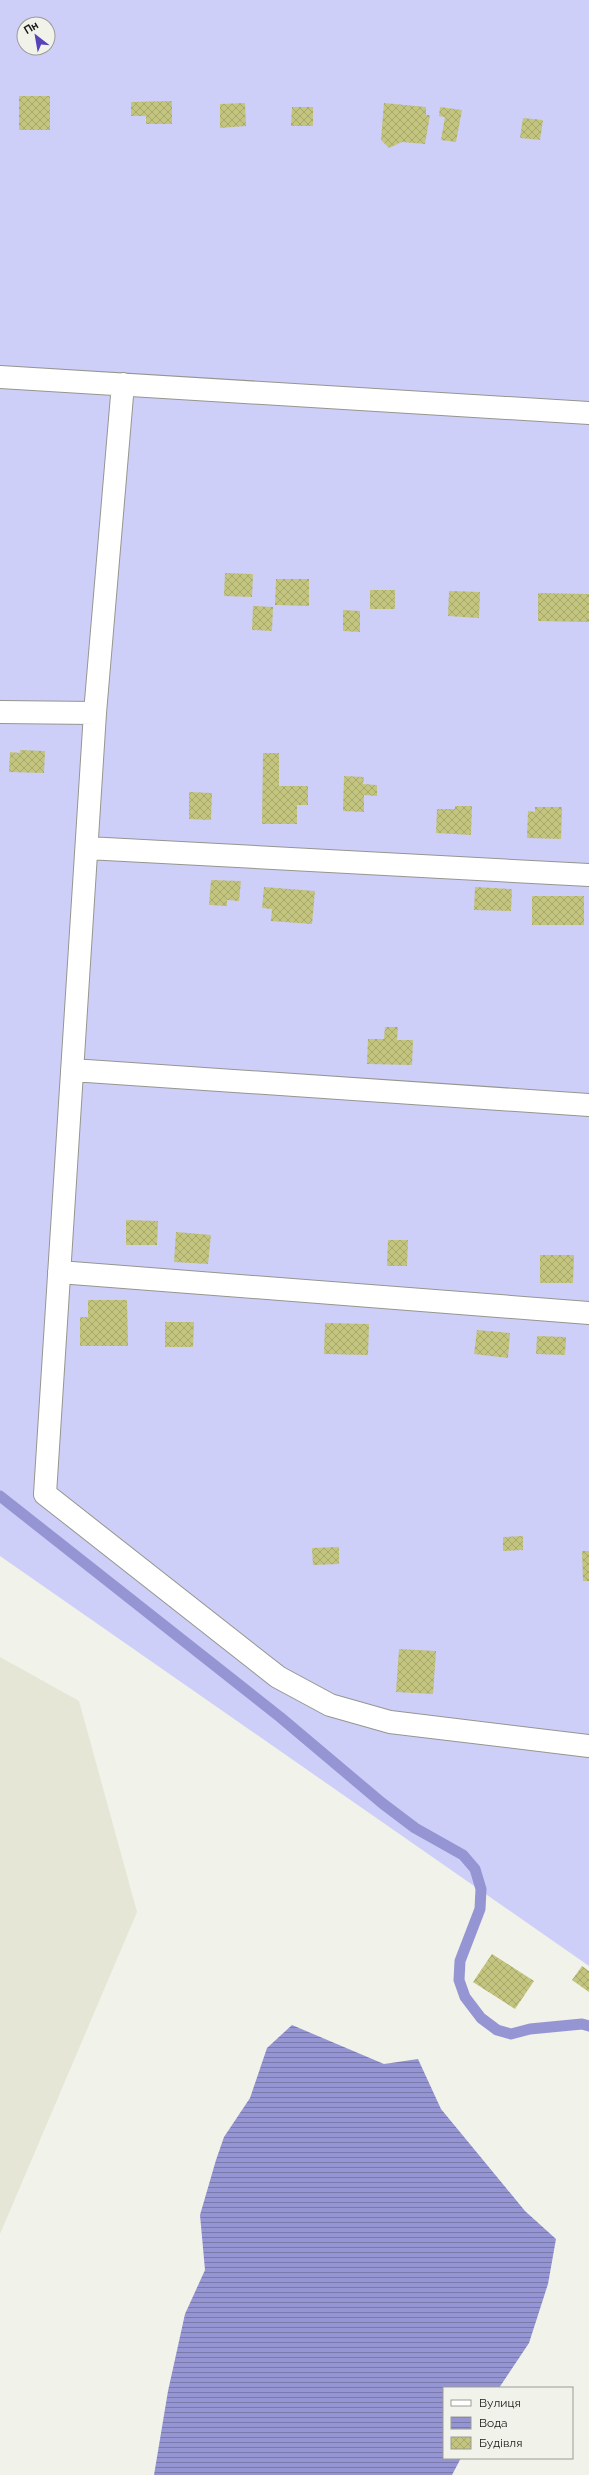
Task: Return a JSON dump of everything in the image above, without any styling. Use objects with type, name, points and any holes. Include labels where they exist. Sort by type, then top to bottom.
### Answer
[{"type":"street","points":[[0,377],[589,413]]},
{"type":"street","points":[[123,384],[95,713],[45,1494],[278,1677],[330,1705],[390,1722],[589,1746]]},
{"type":"street","points":[[0,712],[95,713]]},
{"type":"street","points":[[87,848],[589,875]]},
{"type":"street","points":[[72,1070],[589,1104]]},
{"type":"street","points":[[59,1272],[589,1312]]},
{"type":"shaded area","points":[[0,0],[589,0],[589,1966],[0,1556]]},
{"type":"shaded area","points":[[0,1657],[79,1701],[137,1912],[0,2234]]},
{"type":"water","points":[[292,2025],[384,2064],[418,2059],[441,2109],[525,2211],[556,2239],[548,2284],[529,2343],[500,2387],[443,2387],[443,2459],[460,2459],[452,2475],[154,2475],[168,2391],[185,2314],[205,2270],[200,2215],[224,2137],[250,2098],[267,2048]]},
{"type":"building","points":[[19,96],[50,96],[50,130],[19,130]]},
{"type":"building","points":[[172,101],[172,124],[146,124],[146,116],[131,116],[131,102]]},
{"type":"building","points":[[245,103],[246,126],[220,128],[220,104]]},
{"type":"building","points":[[384,103],[426,107],[426,115],[430,115],[425,144],[402,142],[389,148],[381,140]]},
{"type":"building","points":[[292,107],[313,107],[313,126],[291,126]]},
{"type":"building","points":[[440,107],[462,110],[456,142],[441,140],[445,117],[439,116]]},
{"type":"building","points":[[523,118],[543,120],[540,140],[520,138]]},
{"type":"building","points":[[225,573],[253,574],[252,597],[224,596]]},
{"type":"building","points":[[276,579],[309,579],[309,606],[275,605]]},
{"type":"building","points":[[370,590],[395,590],[395,609],[370,609]]},
{"type":"building","points":[[449,591],[480,592],[479,618],[448,616]]},
{"type":"building","points":[[538,593],[589,594],[589,622],[538,621]]},
{"type":"building","points":[[253,606],[273,607],[272,631],[252,630]]},
{"type":"building","points":[[343,610],[360,611],[360,632],[343,631]]},
{"type":"building","points":[[20,750],[45,751],[44,773],[9,772],[10,752],[20,753]]},
{"type":"building","points":[[263,753],[279,753],[279,786],[308,786],[308,805],[297,805],[297,824],[262,824]]},
{"type":"building","points":[[344,776],[364,777],[363,784],[377,785],[377,796],[364,795],[364,812],[343,811]]},
{"type":"building","points":[[189,792],[212,793],[211,820],[189,819]]},
{"type":"building","points":[[455,806],[472,806],[471,835],[436,833],[437,809],[455,809]]},
{"type":"building","points":[[535,807],[562,807],[561,839],[527,838],[528,811],[535,812]]},
{"type":"building","points":[[211,880],[241,881],[239,901],[227,900],[227,906],[209,905]]},
{"type":"building","points":[[264,887],[315,891],[312,924],[271,921],[272,909],[262,908]]},
{"type":"building","points":[[475,887],[512,889],[511,911],[474,910]]},
{"type":"building","points":[[532,896],[584,896],[584,925],[532,925]]},
{"type":"building","points":[[385,1027],[398,1027],[397,1040],[413,1040],[412,1065],[367,1064],[368,1039],[384,1039]]},
{"type":"building","points":[[126,1220],[158,1221],[157,1245],[126,1245]]},
{"type":"building","points":[[176,1232],[211,1235],[208,1264],[174,1262]]},
{"type":"building","points":[[388,1240],[408,1240],[407,1266],[387,1266]]},
{"type":"building","points":[[540,1255],[574,1255],[573,1283],[540,1283]]},
{"type":"building","points":[[88,1300],[127,1300],[128,1346],[80,1346],[80,1317],[88,1317]]},
{"type":"building","points":[[165,1322],[194,1322],[193,1347],[165,1347]]},
{"type":"building","points":[[325,1323],[369,1324],[368,1355],[324,1354]]},
{"type":"building","points":[[477,1330],[510,1333],[508,1358],[474,1354]]},
{"type":"building","points":[[537,1336],[566,1337],[565,1355],[536,1354]]},
{"type":"building","points":[[523,1536],[523,1550],[503,1551],[503,1537]]},
{"type":"building","points":[[339,1547],[339,1564],[313,1565],[312,1548]]},
{"type":"building","points":[[582,1551],[589,1551],[589,1581],[583,1581]]},
{"type":"building","points":[[399,1649],[436,1651],[433,1694],[396,1692]]},
{"type":"building","points":[[492,1954],[534,1981],[515,2009],[473,1982]]},
{"type":"building","points":[[582,1966],[589,1971],[589,1992],[572,1980]]},
{"type":"waterway","points":[[0,1496],[280,1717],[382,1803],[415,1828],[463,1855],[475,1869],[481,1889],[480,1909],[460,1961],[459,1980],[465,1997],[481,2018],[497,2030],[511,2034],[530,2029],[582,2024],[589,2026]]}]
